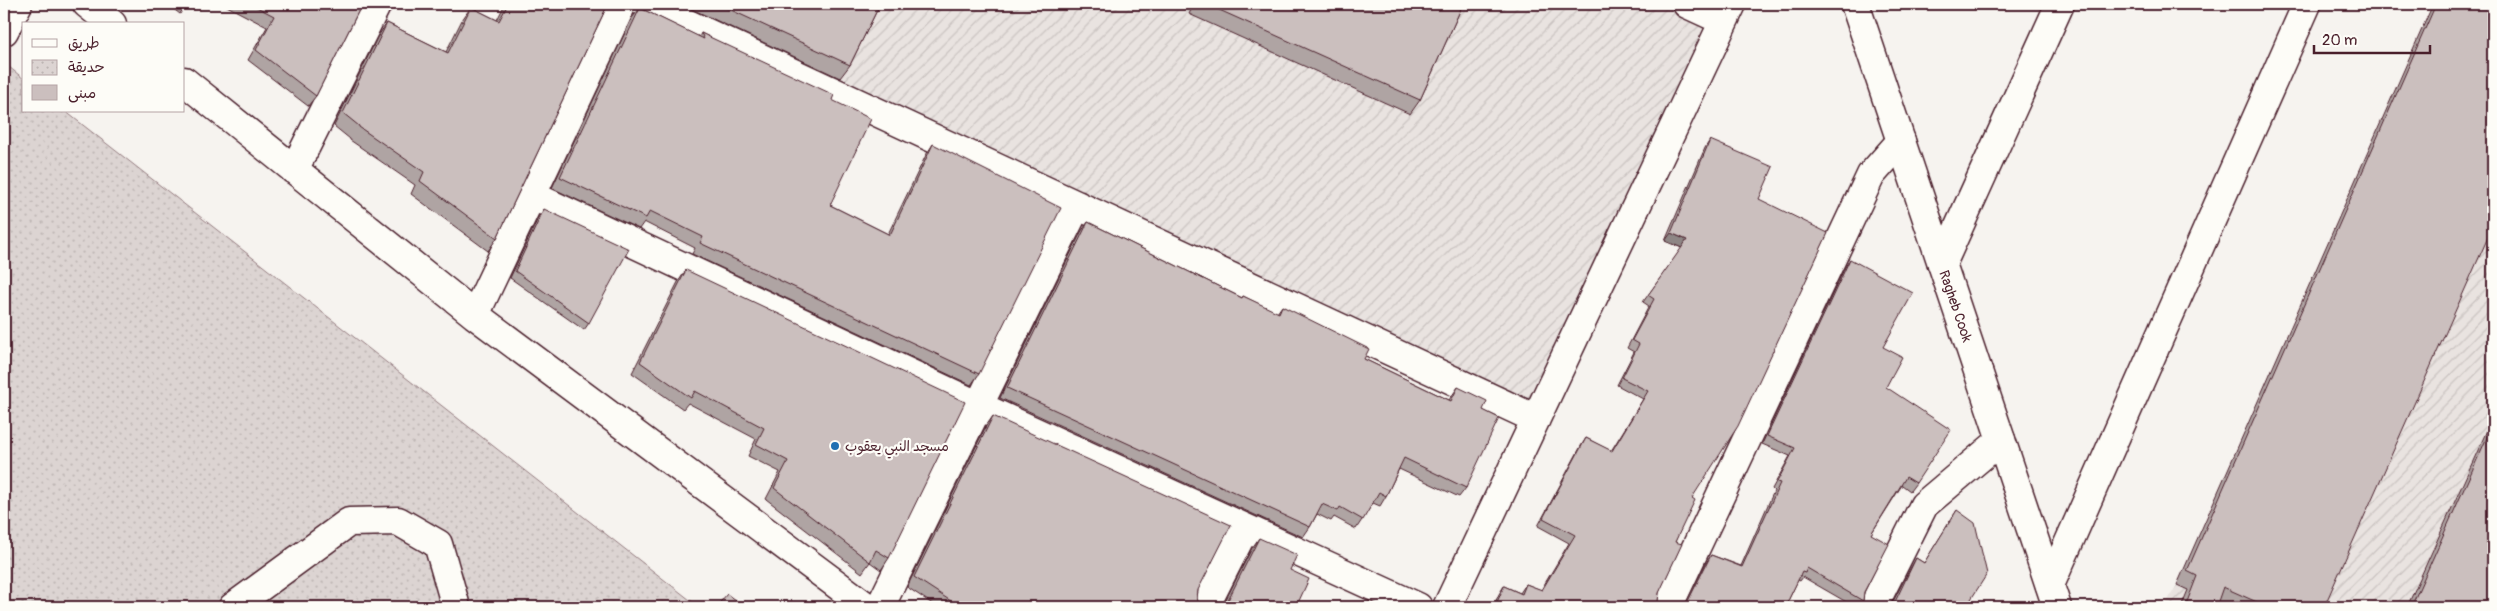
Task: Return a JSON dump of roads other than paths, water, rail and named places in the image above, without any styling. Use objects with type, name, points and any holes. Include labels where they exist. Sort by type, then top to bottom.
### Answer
[{"type":"street","points":[[4,30],[18,4]]},
{"type":"street","points":[[87,4],[110,22]]},
{"type":"street","points":[[294,170],[377,4]]},
{"type":"street","points":[[474,315],[622,4]]},
{"type":"street","points":[[646,4],[1536,419]]},
{"type":"street","points":[[1447,607],[1728,12],[1687,4]]},
{"type":"street","name":"Ragheb Cook","points":[[1855,4],[2054,596]]},
{"type":"street","points":[[1942,264],[2060,4]]},
{"type":"street","points":[[2054,596],[2307,4]]},
{"type":"street","points":[[185,82],[474,315],[866,607]]},
{"type":"street","points":[[1668,607],[1871,175],[1901,141]]},
{"type":"street","points":[[531,195],[979,406],[1418,607]]},
{"type":"street","points":[[880,607],[1077,205]]},
{"type":"street","points":[[1873,607],[1924,505],[2002,440]]},
{"type":"street","points":[[233,607],[349,522],[398,521],[438,544],[456,607]]},
{"type":"street","points":[[1205,607],[1245,528]]},
{"type":"place","name":"مسجد النبي يعقوب","points":[[835,446]]}]
